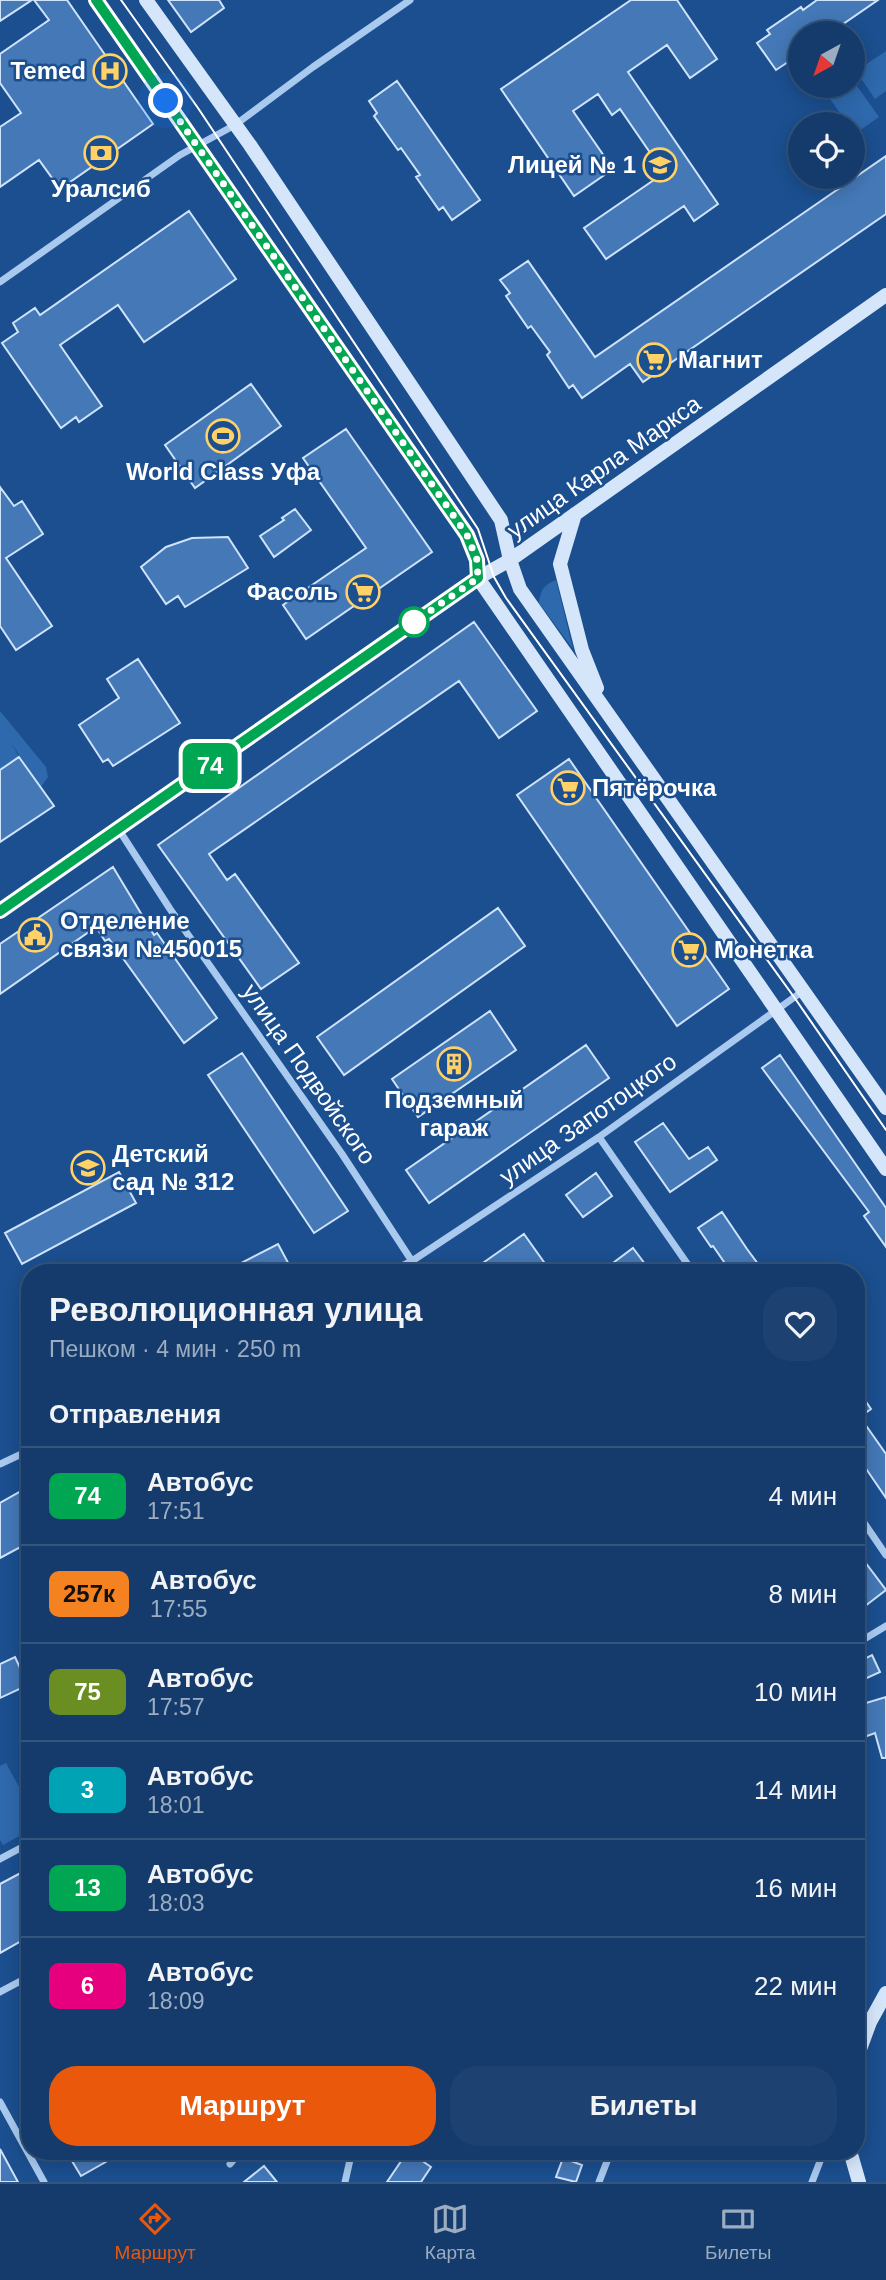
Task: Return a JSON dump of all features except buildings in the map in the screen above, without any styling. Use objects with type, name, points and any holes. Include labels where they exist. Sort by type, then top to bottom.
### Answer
[{"type":"street","points":[[96,0],[467,535],[477,560],[478,578],[886,1169]]},
{"type":"street","points":[[146,0],[236,125],[501,520],[520,589],[886,1108]]},
{"type":"street","points":[[0,282],[180,155],[236,125],[410,0]]},
{"type":"street","name":"улица Карла Маркса","points":[[0,911],[478,578],[510,560],[886,295]]},
{"type":"street","points":[[575,514],[560,564],[582,650],[607,712]]},
{"type":"street","name":"улица Подвойского","points":[[119,830],[170,909],[342,1154],[414,1264]]},
{"type":"street","name":"улица Запотоцкого","points":[[406,1264],[599,1137],[803,991]]},
{"type":"street","points":[[599,1137],[687,1264]]},
{"type":"street","points":[[0,1464],[21,1454]]},
{"type":"street","points":[[865,1524],[886,1555]]},
{"type":"street","points":[[865,1639],[886,1626]]},
{"type":"street","points":[[0,1859],[21,1848]]},
{"type":"street","points":[[0,1992],[21,1981]]},
{"type":"street","points":[[865,2036],[886,1993]]},
{"type":"street","points":[[0,2102],[21,2140]]},
{"type":"street","points":[[32,2160],[44,2182]]},
{"type":"street","points":[[230,2164],[233,2160]]},
{"type":"street","points":[[345,2182],[350,2160]]},
{"type":"street","points":[[599,2182],[608,2160]]},
{"type":"street","points":[[812,2182],[821,2160]]},
{"type":"street","points":[[853,2160],[859,2182]]},
{"type":"shaded area","points":[[886,51],[886,91],[875,99],[865,84],[865,65]]},
{"type":"shaded area","points":[[865,97],[879,117],[865,127],[865,112],[839,112],[829,98]]},
{"type":"shaded area","points":[[556,580],[573,649],[539,603],[543,589]]},
{"type":"shaded area","points":[[0,711],[46,767],[48,777],[41,787],[11,743],[19,757],[0,770]]},
{"type":"shaded area","points":[[6,1763],[21,1790],[21,1835],[3,1845],[0,1840],[0,1766]]},
{"type":"tram line","points":[[121,0],[198,108],[478,529],[494,577],[506,598],[794,997],[886,1130]]},
{"type":"bus line","name":"74","points":[[0,911],[478,578],[477,560],[467,535],[96,0]]},
{"type":"place","name":"Temed","points":[[110,71]]},
{"type":"place","name":"Уралсиб","points":[[101,153]]},
{"type":"place","name":"Лицей № 1","points":[[660,165]]},
{"type":"place","name":"Магнит","points":[[654,360]]},
{"type":"place","name":"World Class Уфа","points":[[223,436]]},
{"type":"place","name":"Фасоль","points":[[363,592]]},
{"type":"place","name":"Пятёрочка","points":[[568,788]]},
{"type":"place","name":"Отделение связи №450015","points":[[35,935]]},
{"type":"place","name":"Монетка","points":[[689,950]]},
{"type":"place","name":"Подземный гараж","points":[[454,1064]]},
{"type":"place","name":"Детский сад № 312","points":[[88,1168]]},
{"type":"route","points":[[166,101],[467,535],[477,560],[478,578],[414,622]]}]
